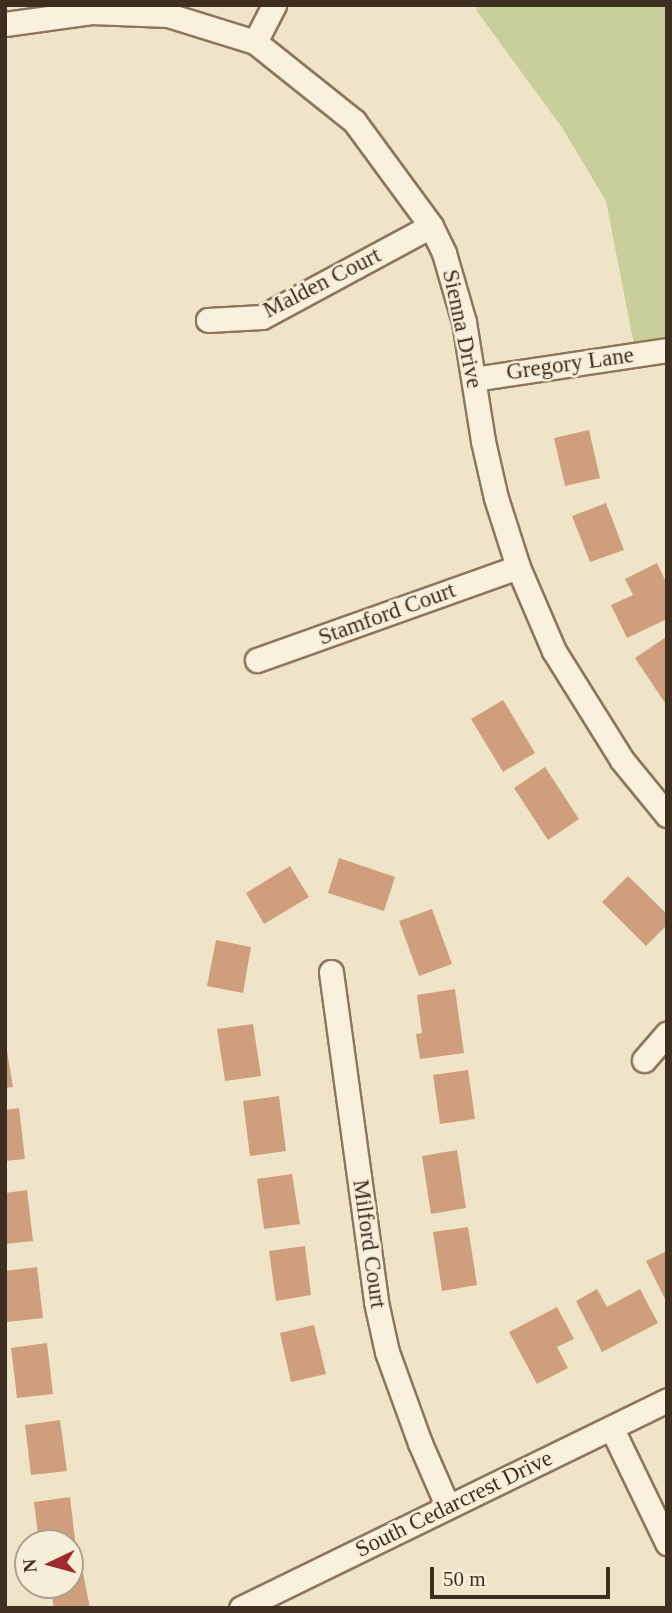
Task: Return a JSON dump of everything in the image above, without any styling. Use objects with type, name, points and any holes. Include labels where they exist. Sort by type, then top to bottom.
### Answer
[{"type":"street","points":[[256,42],[274,5]]},
{"type":"street","name":"Sienna Drive","points":[[5,24],[91,12],[168,15],[256,42],[354,121],[431,226],[454,283],[496,498],[518,567],[554,651],[622,760],[667,815]]},
{"type":"street","name":"Malden Court","points":[[208,320],[262,317],[431,226]]},
{"type":"street","name":"Gregory Lane","points":[[474,379],[667,350]]},
{"type":"street","name":"Stamford Court","points":[[257,660],[518,567]]},
{"type":"street","name":"Milford Court","points":[[331,972],[376,1302],[387,1352],[415,1432],[447,1505]]},
{"type":"street","points":[[643,1060],[667,1034]]},
{"type":"street","name":"South Cedarcrest Drive","points":[[241,1608],[447,1505],[612,1429],[667,1400]]},
{"type":"street","points":[[612,1429],[667,1543]]},
{"type":"green space","points":[[479,5],[667,5],[667,344],[636,355],[606,201],[563,129],[476,10]]},
{"type":"building","points":[[589,430],[600,478],[565,486],[554,438]]},
{"type":"building","points":[[606,503],[624,550],[590,562],[572,516]]},
{"type":"building","points":[[657,563],[667,584],[667,619],[627,638],[611,605],[633,595],[625,579]]},
{"type":"building","points":[[666,637],[667,639],[667,706],[635,658]]},
{"type":"building","points":[[503,700],[535,753],[503,772],[471,719]]},
{"type":"building","points":[[545,767],[579,819],[548,840],[514,788]]},
{"type":"building","points":[[339,858],[395,877],[384,911],[328,893]]},
{"type":"building","points":[[290,866],[309,897],[264,924],[246,893]]},
{"type":"building","points":[[628,876],[667,914],[667,925],[646,946],[602,902]]},
{"type":"building","points":[[432,909],[452,964],[419,976],[399,921]]},
{"type":"building","points":[[216,940],[251,947],[243,993],[207,986]]},
{"type":"building","points":[[455,989],[464,1053],[420,1059],[416,1034],[422,1033],[417,995]]},
{"type":"building","points":[[253,1024],[261,1076],[225,1081],[217,1029]]},
{"type":"building","points":[[5,1039],[13,1087],[5,1088]]},
{"type":"building","points":[[468,1070],[475,1119],[440,1124],[433,1075]]},
{"type":"building","points":[[279,1096],[286,1151],[250,1156],[243,1101]]},
{"type":"building","points":[[19,1108],[25,1159],[5,1161],[5,1110]]},
{"type":"building","points":[[457,1150],[466,1208],[431,1214],[422,1156]]},
{"type":"building","points":[[292,1174],[300,1224],[264,1229],[257,1179]]},
{"type":"building","points":[[27,1190],[33,1241],[5,1244],[5,1193]]},
{"type":"building","points":[[468,1227],[477,1285],[442,1291],[433,1232]]},
{"type":"building","points":[[305,1246],[311,1295],[276,1301],[269,1251]]},
{"type":"building","points":[[667,1251],[667,1303],[646,1261]]},
{"type":"building","points":[[37,1267],[43,1318],[7,1322],[5,1271]]},
{"type":"building","points":[[597,1289],[607,1307],[640,1289],[658,1323],[602,1352],[576,1301]]},
{"type":"building","points":[[557,1307],[574,1339],[557,1347],[568,1368],[537,1384],[509,1332]]},
{"type":"building","points":[[314,1325],[326,1374],[291,1382],[280,1333]]},
{"type":"building","points":[[47,1343],[53,1394],[17,1398],[11,1348]]},
{"type":"building","points":[[60,1420],[67,1471],[31,1475],[25,1425]]},
{"type":"building","points":[[70,1497],[74,1529],[37,1529],[34,1502]]},
{"type":"building","points":[[84,1578],[90,1608],[54,1608],[52,1599],[84,1599]]}]
